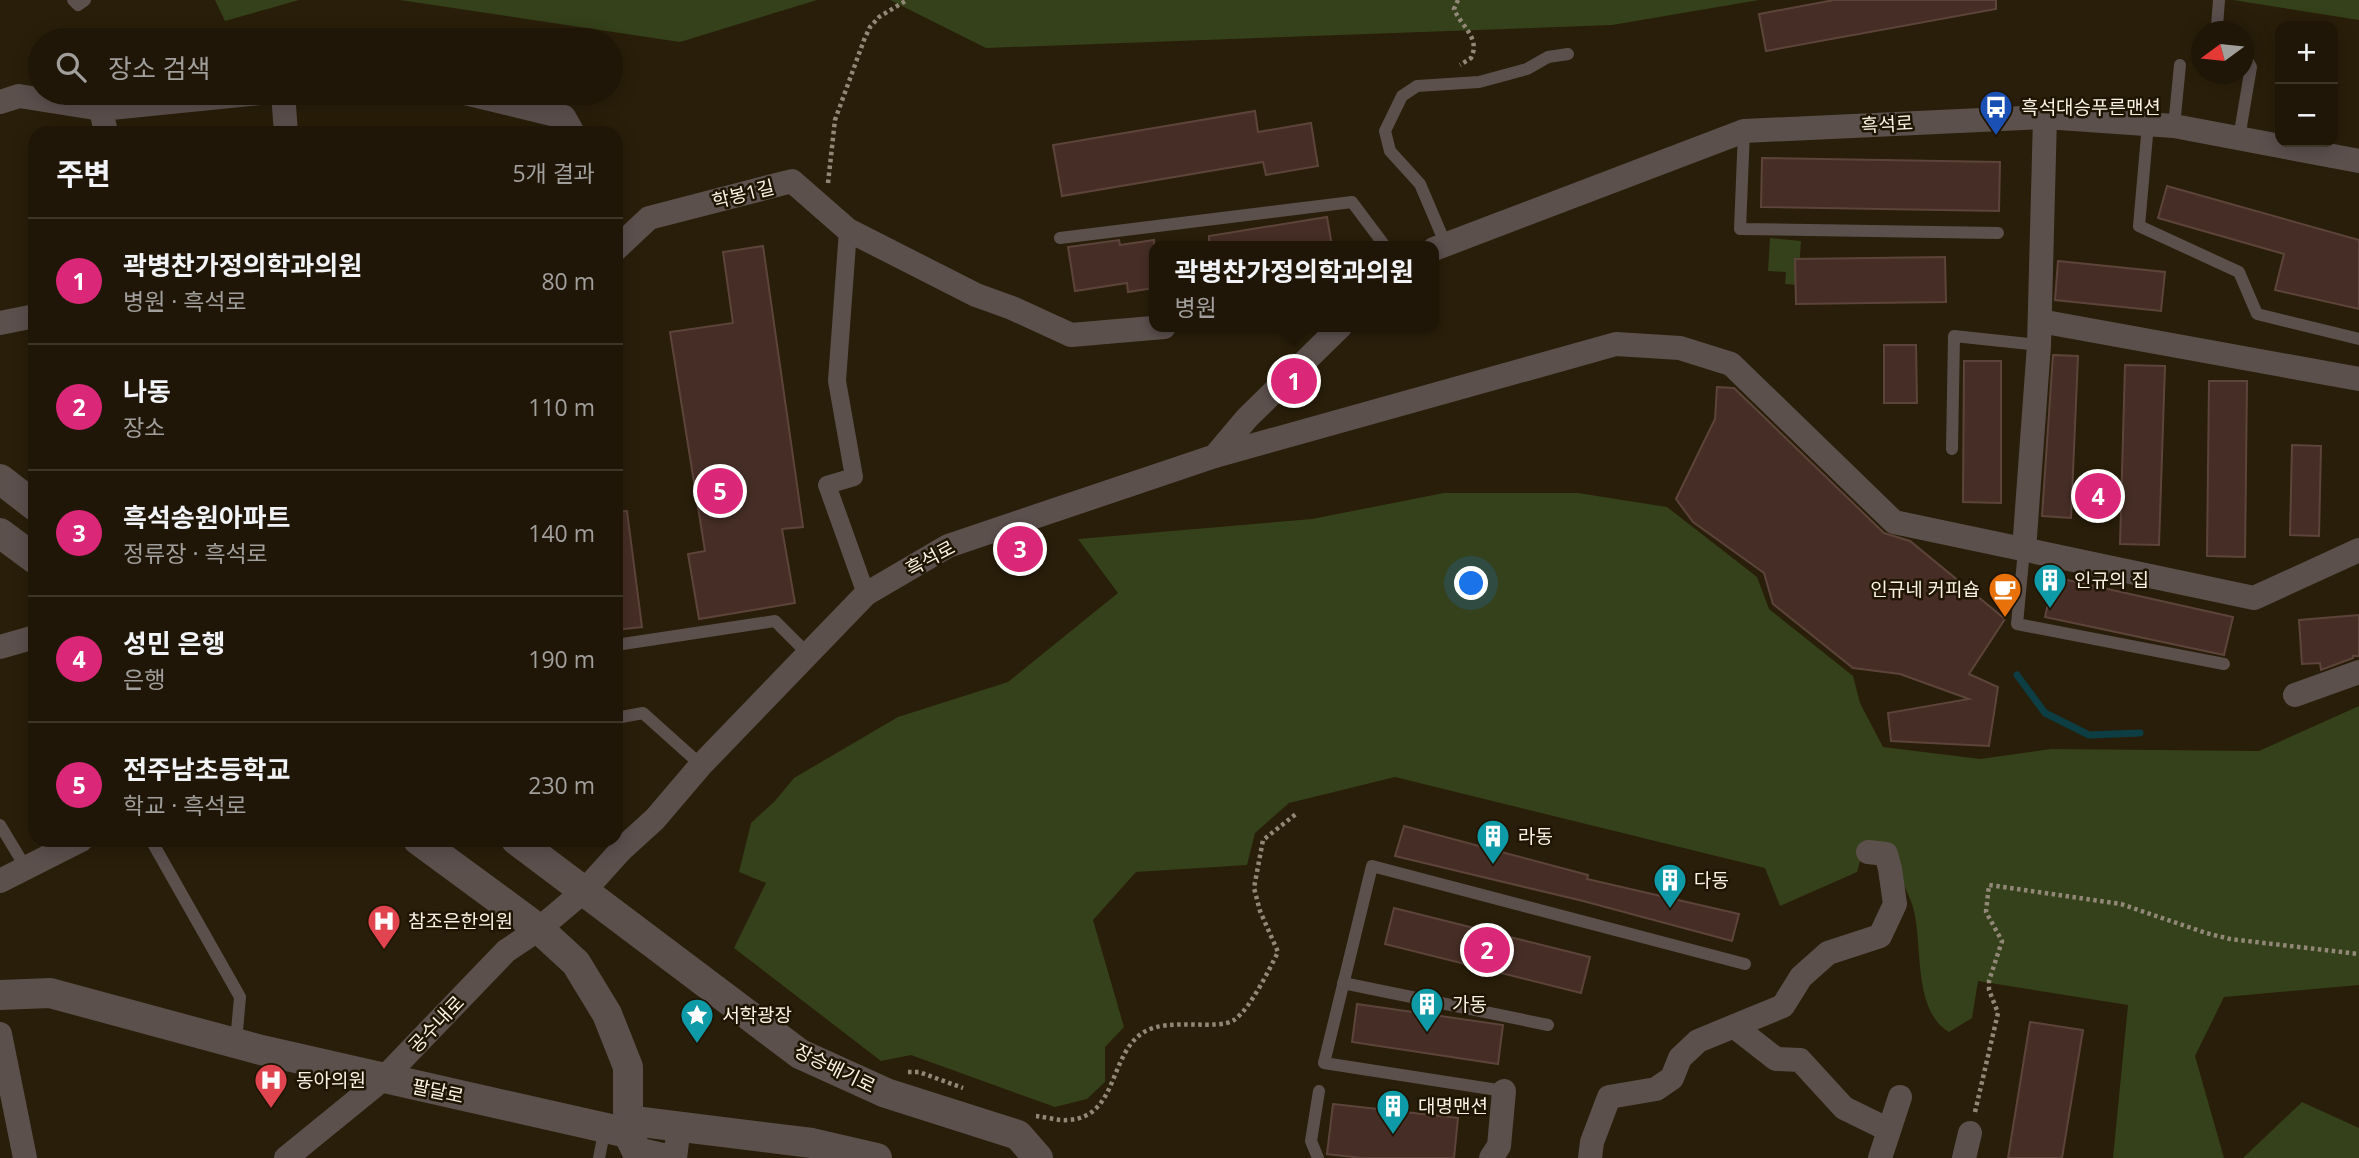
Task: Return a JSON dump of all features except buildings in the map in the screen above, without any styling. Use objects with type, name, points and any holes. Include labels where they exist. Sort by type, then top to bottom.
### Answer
[{"type":"street","points":[[0,102],[19,96],[28,99]]},
{"type":"street","points":[[50,105],[104,121],[193,105]]},
{"type":"street","points":[[284,105],[285,126]]},
{"type":"street","points":[[514,105],[564,117],[569,126]]},
{"type":"street","name":"흑석로","points":[[1440,247],[1744,131],[2045,117],[2174,126],[2359,161]]},
{"type":"street","points":[[2024,550],[2040,333],[2045,117]]},
{"type":"street","name":"학봉1길","points":[[623,242],[649,218],[792,181],[848,230],[976,295],[1071,335],[1149,328]]},
{"type":"street","points":[[848,230],[837,380],[854,477],[827,485],[866,594]]},
{"type":"street","points":[[0,323],[28,323]]},
{"type":"street","points":[[1215,456],[1247,418],[1334,332]]},
{"type":"street","points":[[2040,333],[2359,380]]},
{"type":"street","name":"흑석로","points":[[584,890],[622,849],[655,819],[701,765],[866,594],[948,546],[1215,456],[1616,344],[1681,348],[1731,364],[1894,522],[2254,598],[2359,550]]},
{"type":"street","points":[[0,479],[28,501]]},
{"type":"street","points":[[0,533],[28,554]]},
{"type":"street","points":[[0,647],[28,639]]},
{"type":"street","points":[[2295,695],[2359,672]]},
{"type":"street","points":[[0,881],[68,847]]},
{"type":"street","points":[[428,847],[539,929],[576,963],[607,1014],[628,1067],[617,1130],[637,1152],[663,1158]]},
{"type":"street","name":"장승배기로","points":[[526,847],[800,1054],[886,1093],[1018,1135],[1038,1158]]},
{"type":"street","points":[[1590,1158],[1592,1142],[1609,1097],[1656,1089],[1672,1078],[1680,1058],[1698,1041],[1783,1006],[1801,977],[1828,953],[1880,936],[1895,904],[1890,869],[1886,854],[1868,852]]},
{"type":"street","name":"공수내로","points":[[286,1158],[383,1079],[506,951],[539,929],[584,890]]},
{"type":"street","name":"팔달로","points":[[0,995],[50,993],[383,1079],[617,1130],[642,1122],[812,1143],[877,1158]]},
{"type":"street","points":[[1735,1027],[1776,1059],[1800,1060],[1844,1108],[1889,1130]]},
{"type":"street","points":[[0,1034],[25,1158]]},
{"type":"street","points":[[1491,1158],[1499,1146],[1504,1091]]},
{"type":"street","points":[[1880,1158],[1900,1097]]},
{"type":"street","points":[[675,1158],[679,1126]]},
{"type":"street","points":[[1964,1158],[1970,1133]]},
{"type":"lane","points":[[73,0],[78,5],[85,0]]},
{"type":"lane","points":[[2217,21],[2219,0]]},
{"type":"lane","points":[[1438,241],[1420,184],[1390,151],[1385,131],[1402,96],[1417,86],[1479,82],[1527,69],[1548,57],[1568,54]]},
{"type":"lane","points":[[2174,126],[2180,65]]},
{"type":"lane","points":[[2239,138],[2248,84]]},
{"type":"lane","points":[[2148,124],[2139,226],[2238,272],[2257,314],[2359,339]]},
{"type":"lane","points":[[1744,131],[1740,229],[1998,233]]},
{"type":"lane","points":[[1060,238],[1352,202],[1381,241]]},
{"type":"lane","points":[[1952,449],[1954,336],[2040,333]]},
{"type":"lane","points":[[2024,550],[2017,624],[2224,664]]},
{"type":"lane","points":[[623,644],[775,621],[808,654]]},
{"type":"lane","points":[[623,717],[643,713],[701,765]]},
{"type":"lane","points":[[0,825],[26,869]]},
{"type":"lane","points":[[155,847],[240,997],[236,1042]]},
{"type":"lane","points":[[1504,1091],[1324,1063],[1372,866],[1745,964]]},
{"type":"lane","points":[[1343,983],[1548,1025]]},
{"type":"lane","points":[[1318,1158],[1311,1141],[1319,1091]]},
{"type":"lane","points":[[599,1158],[617,1130]]},
{"type":"path","points":[[824,210],[835,120],[864,40],[879,17],[907,0]]},
{"type":"path","points":[[1449,68],[1471,58],[1474,52],[1471,34],[1454,9],[1458,0]]},
{"type":"path","points":[[1033,1115],[1068,1120],[1089,1115],[1109,1094],[1123,1052],[1144,1031],[1171,1024],[1217,1024],[1234,1020],[1257,992],[1278,952],[1260,911],[1254,888],[1263,840],[1296,814]]},
{"type":"path","points":[[1970,1133],[1998,1013],[1989,990],[1989,981],[2002,941],[1986,912],[1989,885],[2122,904],[2230,939],[2359,954]]},
{"type":"path","points":[[886,1093],[901,1072],[919,1072],[969,1091]]},
{"type":"green space","points":[[215,0],[299,0],[225,21]]},
{"type":"green space","points":[[400,0],[817,0],[680,42],[623,33],[623,28],[587,28]]},
{"type":"green space","points":[[890,0],[1759,0],[1612,25],[986,48]]},
{"type":"green space","points":[[2233,0],[2359,0],[2359,20]]},
{"type":"green space","points":[[1770,238],[1801,241],[1798,285],[1785,284],[1786,272],[1768,271]]},
{"type":"green space","points":[[1444,493],[1578,493],[1667,507],[1757,577],[1769,609],[1853,676],[1860,703],[1883,747],[1980,759],[2051,749],[2259,751],[2359,706],[2359,985],[2224,997],[2195,1056],[2224,1158],[2113,1158],[2128,1005],[1978,981],[1972,1018],[1949,1032],[1937,1022],[1929,1008],[1921,973],[1912,904],[1888,854],[1865,844],[1857,872],[1780,906],[1765,868],[1395,777],[1289,803],[1255,833],[1247,865],[1136,872],[1093,920],[1124,1027],[1105,1047],[1105,1082],[1087,1099],[1055,1107],[911,1055],[881,1061],[734,948],[766,883],[739,872],[751,823],[775,801],[794,778],[898,717],[1008,682],[1118,593],[1078,539],[1312,519]]},
{"type":"green space","points":[[2302,1102],[2359,1128],[2359,1158],[2243,1158]]},
{"type":"waterway","points":[[2017,675],[2045,713],[2089,735],[2140,733]]},
{"type":"place","name":"흑석대승푸른맨션","points":[[1996,137]]},
{"type":"place","name":"곽병찬가정의학과의원","points":[[1294,381]]},
{"type":"place","name":"전주남초등학교","points":[[720,491]]},
{"type":"place","name":"성민 은행","points":[[2098,496]]},
{"type":"place","name":"흑석송원아파트","points":[[1020,549]]},
{"type":"place","name":"인규의 집","points":[[2050,610]]},
{"type":"place","name":"인규네 커피숍","points":[[2005,619]]},
{"type":"place","name":"라동","points":[[1493,866]]},
{"type":"place","name":"다동","points":[[1670,910]]},
{"type":"place","name":"나동","points":[[1487,950]]},
{"type":"place","name":"참조은한의원","points":[[384,951]]},
{"type":"place","name":"가동","points":[[1427,1034]]},
{"type":"place","name":"서학광장","points":[[697,1045]]},
{"type":"place","name":"동아의원","points":[[271,1110]]},
{"type":"place","name":"대명맨션","points":[[1393,1136]]}]
